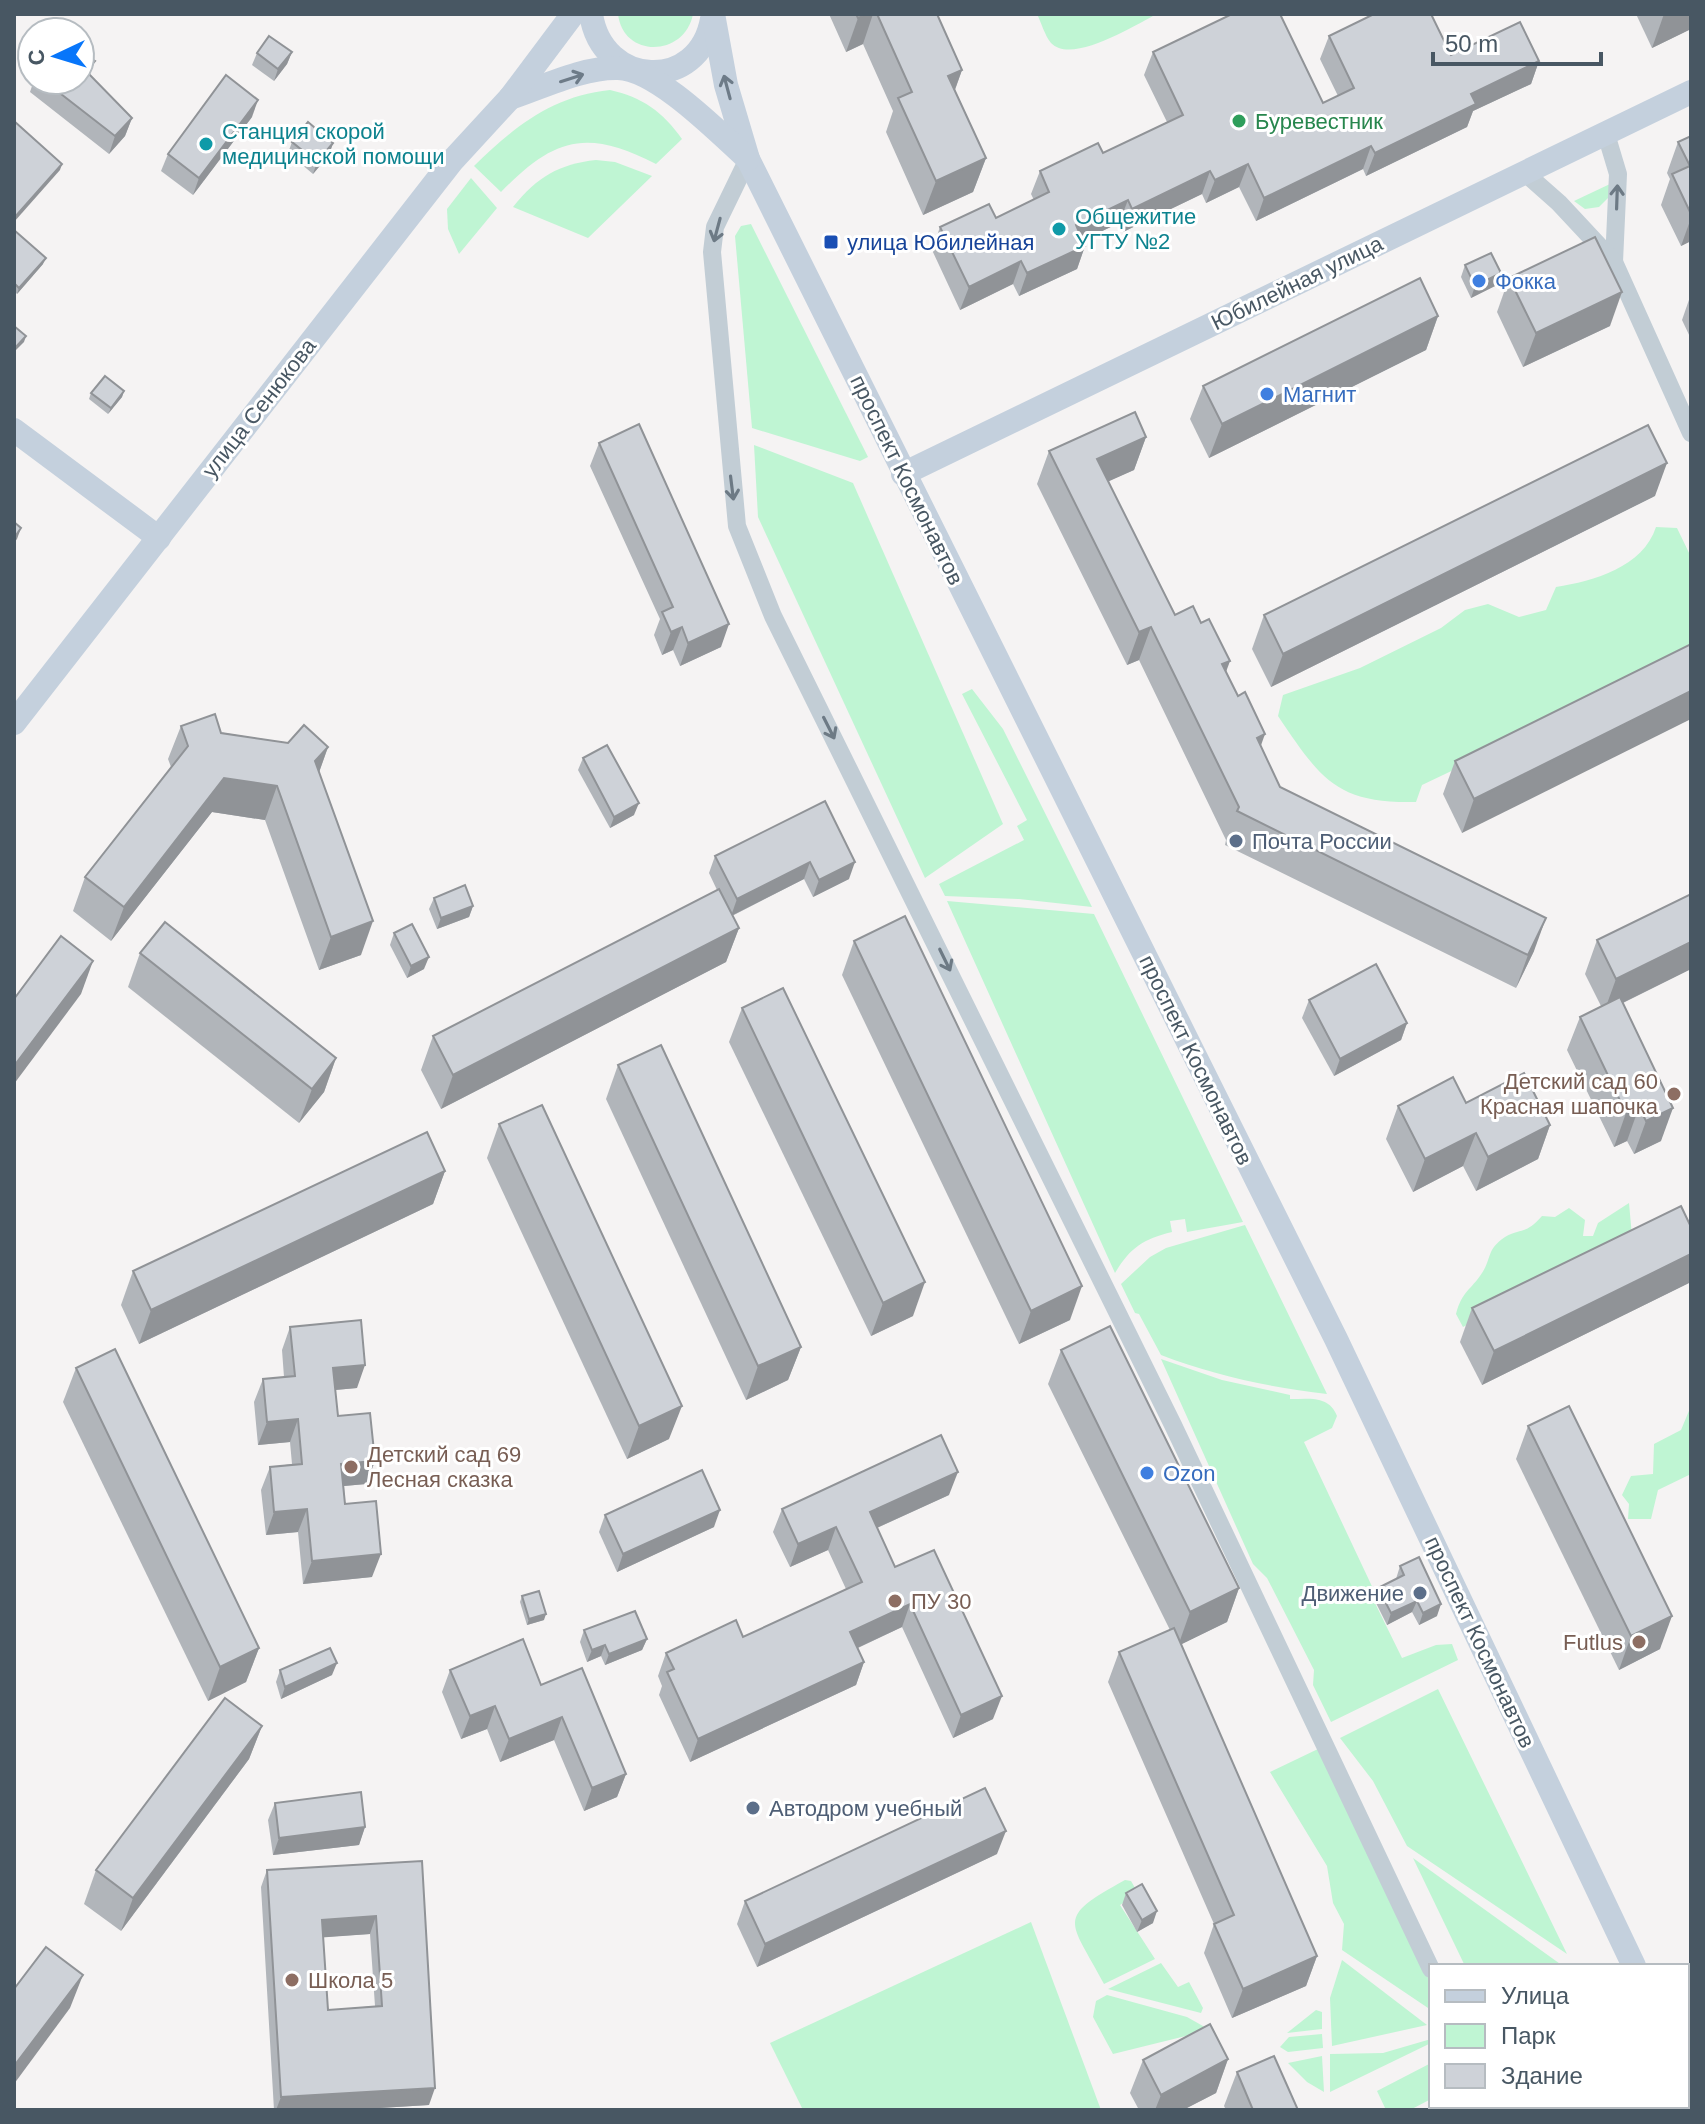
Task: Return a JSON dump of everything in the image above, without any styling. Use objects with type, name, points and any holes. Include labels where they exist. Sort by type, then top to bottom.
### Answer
[{"type":"main road","name":"улица Сенюкова","points":[[14,723],[452,161],[510,98],[573,14]]},
{"type":"main road","points":[[591,14],[596,36],[607,53],[636,70]]},
{"type":"main road","name":"улица Сенюкова","points":[[510,98],[597,70],[664,72],[684,64],[700,50],[710,32],[713,14]]},
{"type":"main road","name":"проспект Космонавтов","points":[[713,14],[721,61],[748,159],[1336,1339],[1633,1964]]},
{"type":"main road","name":"проспект Космонавтов","points":[[636,70],[694,111],[748,159]]},
{"type":"main road","name":"Юбилейная улица","points":[[903,474],[1691,92]]},
{"type":"main road","points":[[14,430],[159,538]]},
{"type":"street","points":[[1606,134],[1618,174],[1614,262]]},
{"type":"street","points":[[748,159],[715,227],[712,252],[737,526],[773,616],[1173,1425],[1429,1965]]},
{"type":"street","points":[[1525,173],[1559,203],[1614,262],[1691,433]]},
{"type":"green space","points":[[618,14],[693,14],[688,28],[679,38],[667,45],[654,47],[631,39],[622,29]]},
{"type":"green space","points":[[1037,14],[1157,14],[1104,41],[1061,49],[1051,43]]},
{"type":"green space","points":[[610,90],[651,107],[682,139],[656,164],[610,146],[572,144],[538,160],[501,192],[474,166],[519,126],[552,106],[589,93]]},
{"type":"green space","points":[[596,160],[615,162],[652,176],[588,238],[513,207],[550,174],[571,165]]},
{"type":"green space","points":[[471,178],[497,208],[459,254],[448,229],[447,209]]},
{"type":"green space","points":[[1610,184],[1609,197],[1599,207],[1585,209],[1574,201]]},
{"type":"green space","points":[[751,224],[868,457],[860,461],[752,428],[735,236],[741,226]]},
{"type":"green space","points":[[754,445],[853,483],[1003,824],[925,878],[758,517]]},
{"type":"green space","points":[[1656,527],[1677,528],[1691,557],[1691,657],[1422,785],[1416,802],[1367,798],[1333,783],[1306,756],[1278,716],[1283,695],[1360,668],[1441,628],[1465,610],[1488,604],[1519,617],[1546,610],[1556,587],[1601,576],[1629,562],[1650,541]]},
{"type":"green space","points":[[972,689],[1003,729],[1092,907],[1019,899],[945,896],[939,884],[1024,840],[1017,826],[1027,820],[962,694]]},
{"type":"green space","points":[[947,901],[1094,914],[1243,1222],[1187,1232],[1185,1219],[1170,1221],[1172,1232],[1138,1246],[1115,1273]]},
{"type":"green space","points":[[1629,1203],[1632,1236],[1463,1327],[1456,1314],[1461,1300],[1482,1273],[1492,1250],[1505,1237],[1527,1229],[1542,1216],[1555,1217],[1569,1208],[1585,1220],[1583,1236],[1593,1236],[1598,1223]]},
{"type":"green space","points":[[1245,1225],[1327,1394],[1243,1380],[1161,1355],[1139,1314],[1135,1313],[1121,1284],[1150,1257],[1166,1248]]},
{"type":"green space","points":[[1161,1359],[1222,1380],[1290,1395],[1290,1399],[1311,1399],[1329,1404],[1337,1416],[1332,1428],[1304,1442],[1377,1597],[1373,1599],[1402,1658],[1436,1645],[1452,1644],[1458,1660],[1331,1722],[1313,1685],[1314,1670],[1267,1578],[1253,1564]]},
{"type":"green space","points":[[1691,1406],[1691,1474],[1658,1490],[1651,1519],[1628,1519],[1629,1504],[1622,1495],[1631,1476],[1653,1474],[1654,1444],[1681,1430]]},
{"type":"green space","points":[[1438,1689],[1567,1954],[1407,1846],[1373,1781],[1340,1738]]},
{"type":"green space","points":[[1318,1749],[1429,1980],[1429,2009],[1342,1950],[1344,1924],[1333,1903],[1327,1866],[1270,1772]]},
{"type":"green space","points":[[1413,1858],[1560,1964],[1464,1964]]},
{"type":"green space","points":[[1125,1880],[1131,1881],[1138,1893],[1120,1905],[1155,1959],[1104,1984],[1083,1946],[1075,1922],[1078,1913],[1087,1904]]},
{"type":"green space","points":[[1031,1922],[1101,2110],[803,2110],[770,2043]]},
{"type":"green space","points":[[1342,1960],[1427,2025],[1332,2046],[1330,1998]]},
{"type":"green space","points":[[1161,1963],[1178,1987],[1189,1982],[1203,2008],[1201,2013],[1108,1989]]},
{"type":"green space","points":[[1107,1995],[1187,2017],[1210,2030],[1113,2054],[1093,2017],[1096,2001]]},
{"type":"green space","points":[[1316,2010],[1322,2012],[1322,2029],[1287,2033]]},
{"type":"green space","points":[[1322,2034],[1323,2048],[1288,2052],[1280,2047],[1289,2037]]},
{"type":"green space","points":[[1429,2040],[1429,2044],[1330,2092],[1330,2054],[1383,2053]]},
{"type":"green space","points":[[1322,2056],[1324,2092],[1307,2082],[1288,2063]]},
{"type":"green space","points":[[1429,2064],[1429,2100],[1410,2110],[1386,2110],[1377,2091]]},
{"type":"building","points":[[877,14],[937,14],[962,70],[948,76],[986,158],[936,181],[898,98],[912,92]]},
{"type":"building","points":[[1232,14],[1280,14],[1323,103],[1354,88],[1329,36],[1374,14],[1431,14],[1451,55],[1520,22],[1539,61],[1471,94],[1476,104],[1375,153],[1371,146],[1264,198],[1248,164],[1215,180],[1210,171],[1132,209],[1128,200],[1076,225],[1085,246],[1027,273],[1021,261],[969,287],[940,227],[989,204],[996,218],[1049,192],[1040,171],[1098,143],[1103,153],[1183,115],[1153,52]]},
{"type":"building","points":[[269,36],[292,52],[278,69],[257,53]]},
{"type":"building","name":"Станция скорой медицинской помощи","points":[[226,75],[258,100],[199,178],[168,154]]},
{"type":"building","points":[[96,81],[132,118],[115,136],[64,96],[96,96]]},
{"type":"building","points":[[14,121],[62,164],[14,218]]},
{"type":"building","points":[[308,122],[333,143],[317,162],[292,142]]},
{"type":"building","points":[[1691,136],[1691,214],[1672,174],[1690,166],[1678,142]]},
{"type":"building","points":[[14,230],[46,258],[19,288],[14,283]]},
{"type":"building","points":[[1595,237],[1622,292],[1536,333],[1509,278]]},
{"type":"building","points":[[1491,253],[1501,273],[1475,286],[1465,265]]},
{"type":"building","points":[[1420,278],[1438,316],[1222,424],[1203,386]]},
{"type":"building","points":[[14,326],[26,336],[14,349]]},
{"type":"building","points":[[105,376],[124,391],[111,408],[91,393]]},
{"type":"building","points":[[1135,412],[1146,437],[1097,459],[1175,615],[1193,606],[1201,623],[1209,619],[1230,661],[1222,664],[1238,696],[1245,692],[1265,734],[1257,738],[1280,787],[1546,918],[1528,955],[1237,811],[1239,807],[1151,627],[1139,632],[1049,451]]},
{"type":"building","points":[[639,424],[729,624],[688,643],[682,627],[671,632],[662,612],[673,607],[599,443]]},
{"type":"building","points":[[1648,425],[1667,463],[1283,654],[1264,615]]},
{"type":"building","points":[[14,522],[21,528],[14,538]]},
{"type":"building","points":[[1691,644],[1691,691],[1474,799],[1455,761]]},
{"type":"building","points":[[215,714],[221,733],[288,743],[304,725],[328,747],[315,761],[373,921],[331,937],[277,786],[224,778],[124,907],[85,877],[188,746],[181,726]]},
{"type":"building","points":[[607,745],[639,803],[614,817],[583,758]]},
{"type":"building","points":[[825,801],[855,862],[819,880],[810,862],[737,899],[715,856]]},
{"type":"building","points":[[465,885],[473,906],[441,918],[434,898]]},
{"type":"building","points":[[719,889],[739,928],[453,1075],[433,1036]]},
{"type":"building","points":[[1691,894],[1691,942],[1616,979],[1597,940]]},
{"type":"building","points":[[905,916],[1082,1286],[1031,1311],[854,941]]},
{"type":"building","points":[[165,922],[336,1058],[312,1089],[140,953]]},
{"type":"building","points":[[412,924],[429,957],[411,966],[394,933]]},
{"type":"building","points":[[61,936],[93,961],[14,1066],[14,999]]},
{"type":"building","points":[[1376,964],[1407,1023],[1340,1059],[1309,1000]]},
{"type":"building","points":[[783,988],[925,1282],[883,1303],[742,1008]]},
{"type":"building","points":[[1620,997],[1673,1108],[1646,1121],[1639,1107],[1626,1113],[1580,1017]]},
{"type":"building","points":[[661,1045],[801,1347],[758,1366],[618,1065]]},
{"type":"building","points":[[1524,1073],[1550,1125],[1488,1157],[1476,1133],[1425,1159],[1398,1106],[1453,1077],[1466,1103]]},
{"type":"building","points":[[542,1105],[682,1406],[639,1426],[499,1124]]},
{"type":"building","points":[[427,1132],[445,1171],[151,1310],[133,1271]]},
{"type":"building","points":[[1681,1206],[1691,1227],[1691,1254],[1494,1351],[1472,1308]]},
{"type":"building","points":[[361,1320],[365,1365],[333,1368],[338,1416],[370,1413],[375,1461],[341,1464],[345,1504],[376,1501],[381,1554],[312,1561],[307,1509],[274,1512],[270,1467],[302,1464],[298,1419],[267,1422],[263,1379],[295,1376],[290,1327]]},
{"type":"building","points":[[1110,1326],[1239,1588],[1190,1612],[1061,1350]]},
{"type":"building","points":[[115,1349],[259,1648],[220,1667],[76,1368]]},
{"type":"building","points":[[1569,1406],[1672,1616],[1631,1636],[1528,1426]]},
{"type":"building","name":"ПУ 30","points":[[941,1435],[958,1472],[870,1512],[895,1567],[934,1550],[1002,1696],[961,1715],[910,1604],[850,1632],[864,1662],[698,1739],[667,1672],[674,1669],[666,1653],[736,1620],[743,1637],[862,1582],[836,1527],[798,1544],[782,1509]]},
{"type":"building","points":[[702,1470],[720,1510],[623,1554],[605,1515]]},
{"type":"building","points":[[1419,1557],[1441,1604],[1423,1613],[1417,1601],[1391,1613],[1378,1588],[1404,1575],[1400,1566]]},
{"type":"building","points":[[539,1591],[546,1614],[529,1619],[522,1596]]},
{"type":"building","points":[[635,1611],[647,1639],[609,1654],[605,1645],[592,1650],[584,1630]]},
{"type":"building","points":[[1174,1628],[1317,1956],[1243,1989],[1214,1924],[1234,1915],[1119,1652]]},
{"type":"building","points":[[523,1639],[541,1685],[582,1668],[626,1774],[592,1788],[562,1717],[509,1739],[495,1706],[470,1716],[450,1670]]},
{"type":"building","points":[[330,1648],[337,1663],[285,1687],[280,1670]]},
{"type":"building","points":[[225,1698],[262,1726],[133,1898],[96,1870]]},
{"type":"building","points":[[985,1788],[1006,1831],[765,1944],[745,1901]]},
{"type":"building","points":[[361,1792],[365,1827],[279,1838],[275,1803]]},
{"type":"building","name":"Школа 5","points":[[422,1861],[435,2088],[281,2097],[267,1870]],"holes":[[[376,1916],[382,2006],[328,2010],[322,1920]]]},
{"type":"building","points":[[1142,1884],[1157,1911],[1142,1920],[1126,1893]]},
{"type":"building","points":[[46,1947],[83,1975],[14,2066],[14,1989]]},
{"type":"building","points":[[1210,2024],[1228,2059],[1161,2095],[1143,2060]]},
{"type":"building","points":[[1274,2056],[1298,2110],[1253,2110],[1237,2072]]},
{"type":"place","name":"Буревестник","points":[[1239,121]]},
{"type":"place","name":"Станция скорой медицинской помощи","points":[[206,144]]},
{"type":"place","name":"Общежитие УГТУ №2","points":[[1059,229]]},
{"type":"place","name":"улица Юбилейная","points":[[831,242]]},
{"type":"place","name":"Фокка","points":[[1479,281]]},
{"type":"place","name":"Магнит","points":[[1267,394]]},
{"type":"place","name":"Почта России","points":[[1236,841]]},
{"type":"place","name":"Детский сад 60 Красная шапочка","points":[[1674,1094]]},
{"type":"place","name":"Детский сад 69 Лесная сказка","points":[[351,1467]]},
{"type":"place","name":"Ozon","points":[[1147,1473]]},
{"type":"place","name":"Движение","points":[[1420,1593]]},
{"type":"place","name":"ПУ 30","points":[[895,1601]]},
{"type":"place","name":"Futlus","points":[[1639,1642]]},
{"type":"place","name":"Автодром учебный","points":[[753,1808]]},
{"type":"place","name":"Школа 5","points":[[292,1980]]}]
